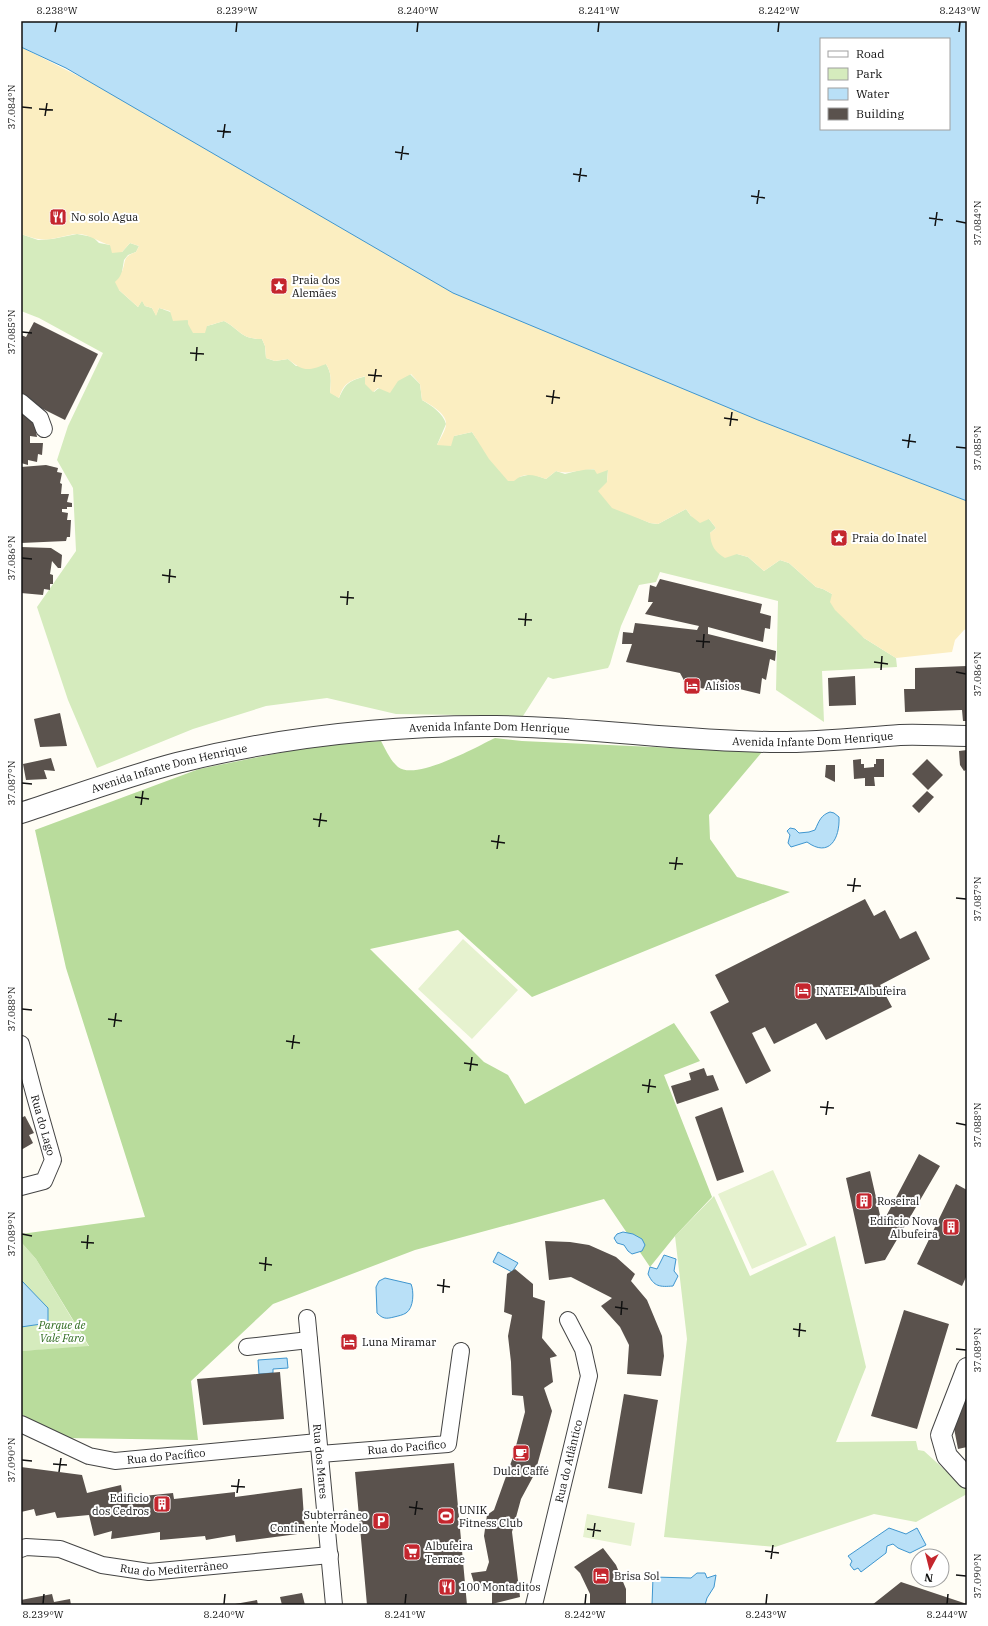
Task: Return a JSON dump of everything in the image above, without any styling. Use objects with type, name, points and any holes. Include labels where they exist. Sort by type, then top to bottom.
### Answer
[{"type":"street","points":[[21,402],[40,418],[44,429]]},
{"type":"street","name":"Avenida Infante Dom Henrique","points":[[21,813],[177,763],[243,749],[333,734],[373,730],[451,726],[537,726],[723,740],[771,742],[903,735],[967,736]]},
{"type":"street","name":"Rua do Lago","points":[[21,1044],[27,1095],[53,1160],[44,1181],[21,1187]]},
{"type":"street","name":"Rua dos Mares","points":[[307,1318],[334,1605]]},
{"type":"street","name":"Rua do Atlântico","points":[[534,1605],[589,1376],[583,1349],[568,1320]]},
{"type":"street","points":[[247,1347],[309,1340]]},
{"type":"street","name":"Rua do Pacifico","points":[[319,1448],[448,1444],[461,1351]]},
{"type":"street","points":[[967,1368],[942,1435],[947,1456],[967,1478]]},
{"type":"street","name":"Rua do Pacífico","points":[[21,1424],[89,1456],[115,1461],[319,1448]]},
{"type":"street","name":"Rua do Mediterrâneo","points":[[21,1549],[60,1549],[102,1565],[149,1572],[330,1555]]},
{"type":"green space","points":[[21,234],[38,240],[77,234],[93,237],[99,243],[110,245],[122,252],[130,243],[139,246],[136,252],[128,255],[124,260],[119,290],[138,307],[142,300],[145,306],[152,308],[156,315],[159,308],[206,326],[224,321],[245,336],[255,339],[262,339],[265,346],[266,358],[275,361],[288,359],[296,366],[326,364],[331,381],[330,392],[339,398],[346,385],[366,376],[374,392],[386,384],[410,374],[420,384],[422,400],[437,410],[445,420],[446,424],[437,445],[454,436],[472,432],[476,438],[519,477],[532,474],[546,479],[556,471],[565,474],[584,469],[608,470],[607,482],[632,515],[650,523],[658,524],[686,509],[691,516],[709,519],[716,528],[710,533],[737,554],[748,557],[764,571],[780,560],[789,563],[816,587],[832,594],[864,638],[896,658],[897,667],[822,671],[824,722],[776,690],[778,601],[660,572],[656,582],[639,585],[621,626],[608,668],[553,679],[548,677],[523,716],[396,714],[327,698],[266,706],[193,729],[97,768],[68,700],[37,607],[76,551],[73,488],[57,460],[68,426],[103,353],[39,318],[21,311]]},
{"type":"green space","points":[[495,738],[522,741],[762,752],[709,815],[710,839],[737,877],[790,892],[532,997],[458,930],[370,949],[484,1062],[508,1075],[525,1104],[674,1023],[700,1061],[664,1075],[712,1197],[675,1236],[650,1267],[604,1199],[415,1250],[273,1304],[191,1381],[198,1440],[64,1438],[21,1414],[21,1351],[89,1346],[36,1259],[21,1242],[21,1234],[145,1217],[66,968],[35,830],[199,769],[299,749],[381,741],[390,758],[398,767],[407,770],[418,770],[461,755]]},
{"type":"green space","points":[[463,939],[518,990],[472,1039],[418,989]]},
{"type":"green space","points":[[773,1170],[807,1245],[752,1269],[718,1194]]},
{"type":"green space","points":[[714,1196],[750,1276],[835,1236],[866,1367],[836,1442],[916,1441],[918,1450],[924,1451],[967,1490],[967,1494],[916,1522],[874,1514],[775,1547],[664,1537],[687,1339],[675,1236]]},
{"type":"green space","name":"Parque de Vale Faro","points":[[21,1242],[36,1259],[89,1347],[21,1351]]},
{"type":"green space","points":[[587,1514],[635,1523],[631,1546],[583,1537]]},
{"type":"sand","name":"Praia dos Alemães","points":[[21,47],[758,420],[967,501],[967,629],[964,630],[955,640],[952,652],[896,658],[864,638],[835,610],[830,602],[832,594],[816,587],[789,563],[780,560],[764,571],[748,557],[737,554],[725,558],[712,545],[710,533],[716,528],[709,519],[700,523],[691,516],[686,509],[658,524],[650,523],[612,508],[598,491],[607,482],[608,470],[597,474],[594,469],[570,472],[556,471],[546,479],[537,476],[525,475],[514,481],[508,481],[489,459],[472,432],[454,436],[451,446],[437,445],[445,429],[446,420],[441,413],[422,400],[420,384],[411,374],[398,381],[390,393],[378,388],[373,392],[365,384],[365,376],[345,385],[339,398],[330,393],[331,381],[326,364],[315,368],[306,369],[298,366],[288,359],[275,361],[266,358],[265,346],[262,339],[255,339],[245,336],[224,321],[207,326],[205,333],[193,333],[188,324],[188,320],[173,321],[170,311],[159,308],[156,316],[152,308],[145,306],[142,301],[138,307],[119,290],[115,282],[121,275],[126,258],[136,252],[139,246],[130,243],[122,252],[112,253],[110,245],[82,234],[36,239],[21,234]]},
{"type":"water","points":[[21,21],[967,21],[967,501],[758,420],[453,293],[66,68],[21,47]]},
{"type":"water","points":[[830,812],[839,817],[838,832],[832,844],[821,848],[807,842],[791,847],[788,843],[790,835],[787,831],[790,828],[795,829],[799,833],[815,830],[822,817]]},
{"type":"water","points":[[623,1232],[633,1234],[642,1239],[645,1245],[642,1251],[632,1254],[624,1245],[617,1243],[614,1238],[617,1234]]},
{"type":"water","points":[[498,1252],[518,1263],[512,1272],[493,1262]]},
{"type":"water","points":[[664,1255],[676,1259],[674,1271],[678,1276],[673,1286],[655,1284],[648,1274],[650,1267],[657,1269]]},
{"type":"water","points":[[385,1278],[411,1284],[413,1291],[412,1303],[409,1311],[405,1314],[387,1318],[377,1313],[376,1287],[379,1281]]},
{"type":"water","points":[[21,1280],[48,1308],[48,1323],[21,1327]]},
{"type":"water","points":[[287,1358],[288,1368],[273,1369],[273,1373],[259,1374],[258,1360]]},
{"type":"water","points":[[889,1528],[906,1534],[917,1528],[926,1545],[920,1548],[910,1548],[910,1553],[893,1544],[887,1546],[886,1553],[861,1572],[858,1568],[854,1570],[850,1565],[852,1561],[848,1556]]},
{"type":"water","points":[[697,1573],[705,1573],[707,1578],[716,1575],[714,1587],[707,1598],[705,1605],[652,1605],[653,1577],[691,1578]]},
{"type":"building","points":[[34,322],[98,354],[65,420],[21,398],[21,335],[26,337]]},
{"type":"building","points":[[21,404],[34,420],[37,437],[30,436],[30,443],[43,443],[42,455],[38,454],[37,462],[28,460],[28,465],[21,463]]},
{"type":"building","points":[[46,465],[58,468],[57,472],[62,473],[60,483],[62,484],[61,494],[69,494],[67,502],[72,503],[72,507],[62,509],[62,512],[68,513],[67,520],[71,520],[70,537],[67,537],[66,541],[21,543],[21,467]]},
{"type":"building","points":[[21,547],[51,548],[62,555],[61,568],[58,568],[52,561],[50,574],[53,575],[53,584],[50,584],[50,590],[44,589],[43,595],[21,593]]},
{"type":"building","points":[[660,579],[762,604],[760,613],[771,616],[770,629],[765,628],[763,642],[708,627],[708,634],[776,651],[775,661],[770,659],[766,680],[762,678],[760,694],[711,682],[708,690],[686,684],[680,673],[626,662],[632,644],[622,644],[623,632],[633,633],[635,623],[697,630],[699,626],[645,614],[653,602],[648,602],[650,585],[656,587]]},
{"type":"building","points":[[967,666],[967,721],[963,721],[962,710],[905,712],[904,689],[915,689],[915,668]]},
{"type":"building","points":[[855,676],[856,705],[829,706],[828,678]]},
{"type":"building","points":[[60,713],[67,746],[40,747],[34,719]]},
{"type":"building","points":[[967,750],[967,769],[964,771],[960,765],[959,751]]},
{"type":"building","points":[[51,758],[55,771],[44,770],[47,779],[26,780],[23,764]]},
{"type":"building","points":[[861,759],[861,764],[864,764],[864,768],[874,767],[874,764],[876,764],[876,759],[884,759],[884,777],[874,777],[875,786],[865,786],[865,778],[854,779],[853,760]]},
{"type":"building","points":[[927,759],[943,775],[928,790],[912,774]]},
{"type":"building","points":[[826,765],[835,765],[835,782],[825,777]]},
{"type":"building","points":[[927,791],[934,797],[919,813],[912,806]]},
{"type":"building","points":[[865,899],[874,916],[885,910],[900,939],[916,931],[930,959],[880,985],[892,1007],[826,1040],[816,1023],[774,1044],[765,1027],[752,1033],[771,1071],[746,1084],[710,1012],[729,1002],[715,975]]},
{"type":"building","points":[[704,1068],[707,1076],[713,1075],[719,1090],[677,1104],[671,1086],[691,1080],[689,1073]]},
{"type":"building","points":[[722,1107],[744,1172],[717,1181],[695,1117]]},
{"type":"building","points":[[25,1116],[34,1133],[29,1135],[33,1143],[21,1150],[21,1118]]},
{"type":"building","name":"Roseiral","points":[[919,1154],[940,1166],[885,1260],[865,1264],[846,1178],[870,1171],[882,1224]]},
{"type":"building","name":"Edificio Nova Albufeira","points":[[956,1184],[967,1190],[967,1275],[962,1286],[917,1264]]},
{"type":"building","points":[[545,1241],[570,1242],[589,1245],[616,1257],[635,1274],[631,1281],[647,1300],[662,1336],[664,1356],[661,1376],[627,1374],[629,1345],[620,1327],[601,1306],[612,1298],[571,1277],[549,1280]]},
{"type":"building","points":[[515,1269],[533,1284],[533,1297],[545,1301],[542,1338],[557,1356],[550,1358],[553,1382],[544,1388],[552,1411],[535,1473],[521,1499],[512,1532],[520,1597],[492,1604],[492,1585],[475,1586],[471,1573],[486,1571],[489,1562],[484,1536],[487,1515],[494,1510],[513,1457],[525,1412],[523,1396],[512,1395],[511,1362],[508,1336],[512,1315],[504,1312],[507,1274]]},
{"type":"building","points":[[904,1310],[949,1324],[917,1429],[871,1416]]},
{"type":"building","points":[[280,1372],[284,1419],[203,1425],[197,1379]]},
{"type":"building","points":[[967,1386],[967,1447],[958,1449],[953,1423]]},
{"type":"building","points":[[624,1394],[658,1400],[642,1494],[608,1488]]},
{"type":"building","name":"Albufeira Terrace","points":[[454,1463],[467,1605],[367,1605],[355,1472]]},
{"type":"building","name":"Edificio dos Cedros","points":[[21,1467],[82,1475],[87,1493],[121,1485],[123,1498],[173,1493],[174,1499],[235,1492],[235,1497],[302,1488],[305,1533],[236,1542],[235,1535],[206,1540],[205,1536],[160,1540],[160,1532],[111,1539],[112,1531],[94,1536],[89,1515],[57,1518],[55,1512],[36,1516],[34,1509],[21,1512]]},
{"type":"building","name":"Brisa Sol","points":[[603,1548],[616,1565],[626,1589],[626,1605],[590,1605],[590,1594],[580,1573],[574,1567]]},
{"type":"building","points":[[901,1582],[910,1585],[910,1588],[919,1588],[967,1604],[967,1605],[872,1605]]},
{"type":"building","points":[[302,1593],[305,1605],[282,1605],[280,1597]]},
{"type":"building","points":[[52,1594],[54,1602],[70,1599],[71,1605],[21,1605],[21,1600]]},
{"type":"building","points":[[257,1600],[258,1605],[235,1605],[235,1604]]},
{"type":"place","name":"No solo Agua","points":[[58,217]]},
{"type":"place","name":"Praia dos Alemães","points":[[279,286]]},
{"type":"place","name":"Praia do Inatel","points":[[839,538]]},
{"type":"place","name":"Alísios","points":[[692,686]]},
{"type":"place","name":"INATEL Albufeira","points":[[803,991]]},
{"type":"place","name":"Roseiral","points":[[864,1201]]},
{"type":"place","name":"Edificio Nova Albufeira","points":[[951,1227]]},
{"type":"place","name":"Luna Miramar","points":[[349,1342]]},
{"type":"place","name":"Dulci Caffé","points":[[521,1453]]},
{"type":"place","name":"Edificio dos Cedros","points":[[162,1504]]},
{"type":"place","name":"UNIK Fitness Club","points":[[446,1516]]},
{"type":"place","name":"Subterrâneo Continente Modelo","points":[[381,1521]]},
{"type":"place","name":"Albufeira Terrace","points":[[412,1552]]},
{"type":"place","name":"Brisa Sol","points":[[601,1576]]},
{"type":"place","name":"100 Montaditos","points":[[447,1587]]}]
